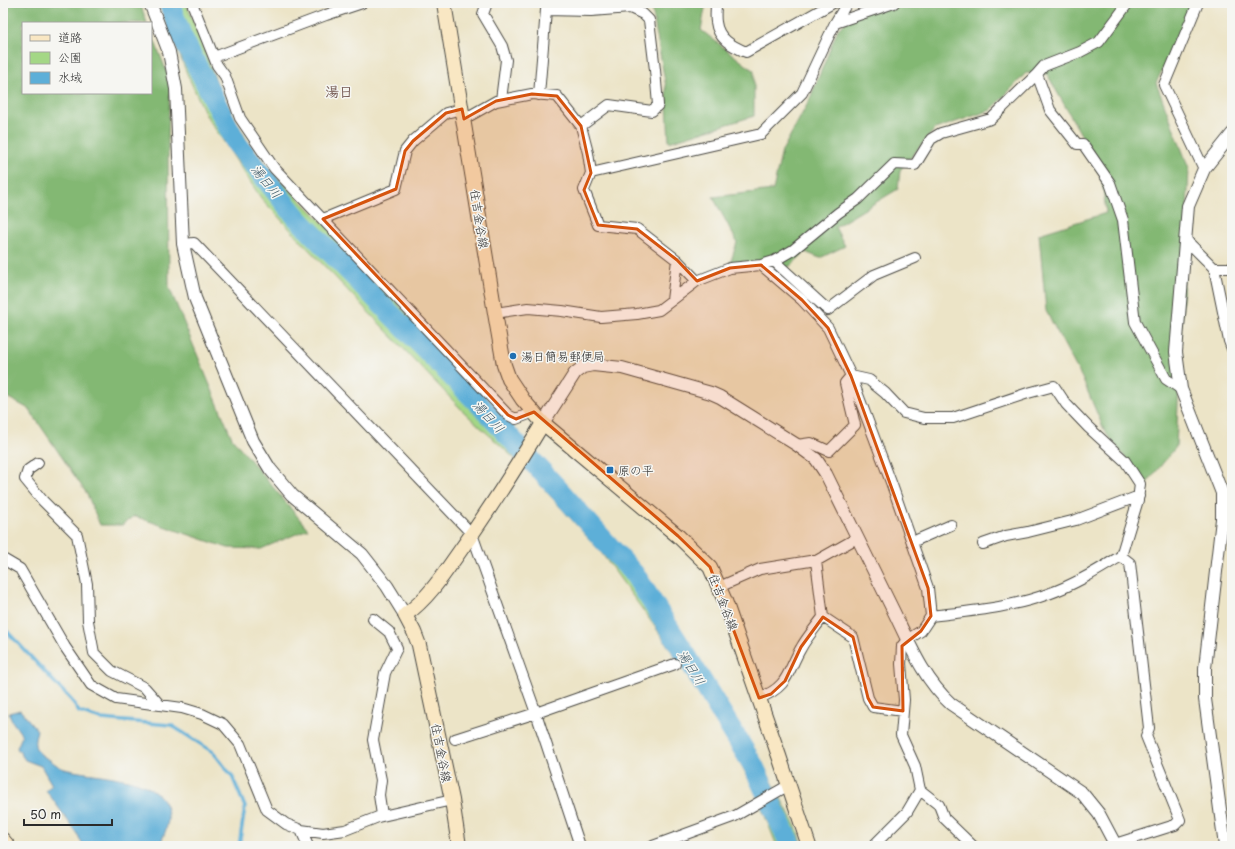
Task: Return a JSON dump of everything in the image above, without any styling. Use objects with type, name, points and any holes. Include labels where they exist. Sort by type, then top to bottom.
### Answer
[{"type":"main road","name":"住吉金谷線","points":[[444,3],[495,313],[504,365],[509,379],[523,400],[539,417],[678,536],[710,567],[719,587],[759,698],[783,788],[809,846]]},
{"type":"main road","points":[[405,615],[417,606],[435,586],[472,534],[530,445],[539,417]]},
{"type":"main road","name":"住吉金谷線","points":[[405,615],[419,645],[452,800],[460,846]]},
{"type":"main road","points":[[3,840],[8,846]]},
{"type":"street","points":[[150,3],[170,52],[176,88],[183,244],[195,298],[253,441],[270,469],[292,495],[362,554],[387,586],[405,615]]},
{"type":"street","points":[[192,3],[217,65],[225,76],[240,118],[274,168],[508,415],[516,419],[539,417],[575,373],[583,367],[593,365],[622,368],[711,393],[734,404],[797,445],[816,459],[826,474],[928,678],[951,704],[1082,793],[1098,814],[1115,845],[1175,825],[1180,820],[1146,736],[1149,728],[1130,563],[1121,556]]},
{"type":"street","points":[[214,57],[362,3]]},
{"type":"street","points":[[487,3],[483,14],[502,46],[506,60],[501,100]]},
{"type":"street","points":[[716,3],[716,23],[720,32],[730,45],[746,52],[833,3]]},
{"type":"street","points":[[591,173],[760,134],[802,93],[835,23],[848,3]]},
{"type":"street","points":[[835,23],[894,3]]},
{"type":"street","points":[[495,313],[528,308],[601,317],[630,315],[659,310],[697,281],[730,268],[760,265],[774,261],[793,250],[838,213],[858,199],[894,164],[914,164],[931,139],[941,133],[991,118],[1044,66],[1080,52],[1099,42],[1128,3]]},
{"type":"street","points":[[1198,3],[1164,85],[1204,169]]},
{"type":"street","points":[[539,95],[547,6],[592,11],[630,8],[643,14],[649,20],[658,105],[652,111],[609,105],[581,126]]},
{"type":"street","points":[[1037,74],[1050,110],[1077,144],[1083,144],[1110,183],[1123,220],[1135,322],[1166,379],[1181,389]]},
{"type":"street","points":[[323,219],[396,189],[405,151],[413,141],[446,113],[463,114],[496,101],[532,94],[557,96],[581,126],[588,153],[591,173],[584,190],[598,225],[637,230],[677,260],[697,281]]},
{"type":"street","points":[[1226,846],[1205,699],[1205,668],[1221,526],[1222,493],[1181,389],[1176,352],[1188,206],[1204,169],[1232,134]]},
{"type":"street","points":[[1185,239],[1214,268],[1232,349]]},
{"type":"street","points":[[183,244],[194,243],[472,534],[536,713],[580,846]]},
{"type":"street","points":[[774,261],[828,310],[874,275],[915,258]]},
{"type":"street","points":[[672,300],[677,260]]},
{"type":"street","points":[[760,265],[802,300],[828,328],[851,376],[912,542],[928,588],[931,616],[921,631],[908,639],[902,646],[901,664],[904,700],[901,735],[915,766],[920,790],[939,805],[944,818],[973,846]]},
{"type":"street","points":[[1214,268],[1232,268]]},
{"type":"street","points":[[797,445],[811,444],[829,451],[855,425],[845,383],[851,376]]},
{"type":"street","points":[[851,376],[869,380],[904,413],[924,418],[953,418],[1054,386],[1066,404],[1124,462],[1140,484],[1138,500],[1121,556],[1090,574],[1048,594],[1002,607],[931,616]]},
{"type":"street","points":[[38,463],[28,470],[25,479],[77,535],[87,584],[88,621],[94,652],[112,671],[145,688],[160,705]]},
{"type":"street","points":[[983,544],[1006,536],[1076,520],[1139,496]]},
{"type":"street","points":[[912,542],[951,525]]},
{"type":"street","points":[[719,587],[760,569],[816,561],[857,538]]},
{"type":"street","points":[[3,559],[20,569],[65,647],[91,685],[116,699],[182,708],[202,714],[223,724],[240,744],[267,810],[286,824],[301,830],[323,833],[345,830],[382,816],[452,800]]},
{"type":"street","points":[[759,698],[771,694],[785,681],[801,647],[823,617],[816,561]]},
{"type":"street","points":[[823,617],[853,637],[868,698],[873,707],[903,711]]},
{"type":"street","points":[[374,619],[389,632],[397,648],[385,673],[373,740],[381,780],[379,795],[382,816]]},
{"type":"street","points":[[455,739],[536,713],[675,664]]},
{"type":"street","points":[[656,846],[735,816],[783,788]]},
{"type":"street","points":[[873,846],[907,812],[920,790]]},
{"type":"street","points":[[301,830],[308,846]]},
{"type":"highlighted area","points":[[532,94],[557,96],[581,126],[591,173],[584,190],[598,225],[637,229],[677,260],[697,281],[730,268],[761,265],[802,300],[828,328],[851,376],[928,588],[931,616],[921,631],[902,646],[903,711],[873,707],[868,698],[853,637],[823,617],[801,647],[785,681],[771,694],[759,698],[710,567],[678,536],[534,412],[516,419],[508,415],[323,219],[396,189],[405,151],[413,141],[446,113],[462,109],[464,119],[496,101]]},
{"type":"green space","points":[[3,3],[140,3],[147,22],[22,22],[22,94],[152,94],[152,35],[170,80],[168,138],[169,287],[232,438],[308,529],[261,549],[228,548],[134,516],[122,525],[100,525],[87,494],[29,409],[3,395]]},
{"type":"green space","points":[[159,3],[186,3],[220,91],[253,152],[370,271],[439,351],[509,425],[546,468],[584,505],[638,566],[686,640],[765,768],[799,833],[803,846],[777,846],[755,791],[721,726],[658,631],[600,551],[526,469],[464,412],[261,198],[206,115],[188,76]]},
{"type":"green space","points":[[651,3],[706,3],[701,30],[754,71],[754,116],[669,142],[666,87]]},
{"type":"green space","points":[[869,3],[1190,3],[1186,19],[1156,83],[1189,168],[1176,447],[1146,484],[1105,432],[1082,378],[1046,311],[1039,234],[1106,213],[1101,170],[1047,74],[1026,73],[991,110],[935,129],[900,170],[898,189],[835,227],[845,246],[820,258],[805,252],[789,267],[730,264],[737,242],[713,197],[773,190],[782,151],[809,101],[838,29]]},
{"type":"water","points":[[20,710],[37,730],[35,745],[37,750],[59,767],[78,772],[129,780],[157,793],[165,805],[168,820],[165,833],[159,846],[83,846],[78,835],[46,790],[52,785],[41,766],[25,760],[17,748],[22,736],[11,719],[9,713]]},
{"type":"waterway","name":"湯日川","points":[[169,3],[182,37],[237,144],[297,218],[482,407],[635,575],[753,765],[791,846]]},
{"type":"waterway","points":[[3,627],[72,701],[79,712],[101,719],[171,725],[213,752],[232,776],[245,807],[239,846]]},
{"type":"place","name":"湯日簡易郵便局","points":[[513,356]]},
{"type":"place","name":"原の平","points":[[610,470]]},
{"type":"district","name":"湯日","points":[[339,91]]}]
